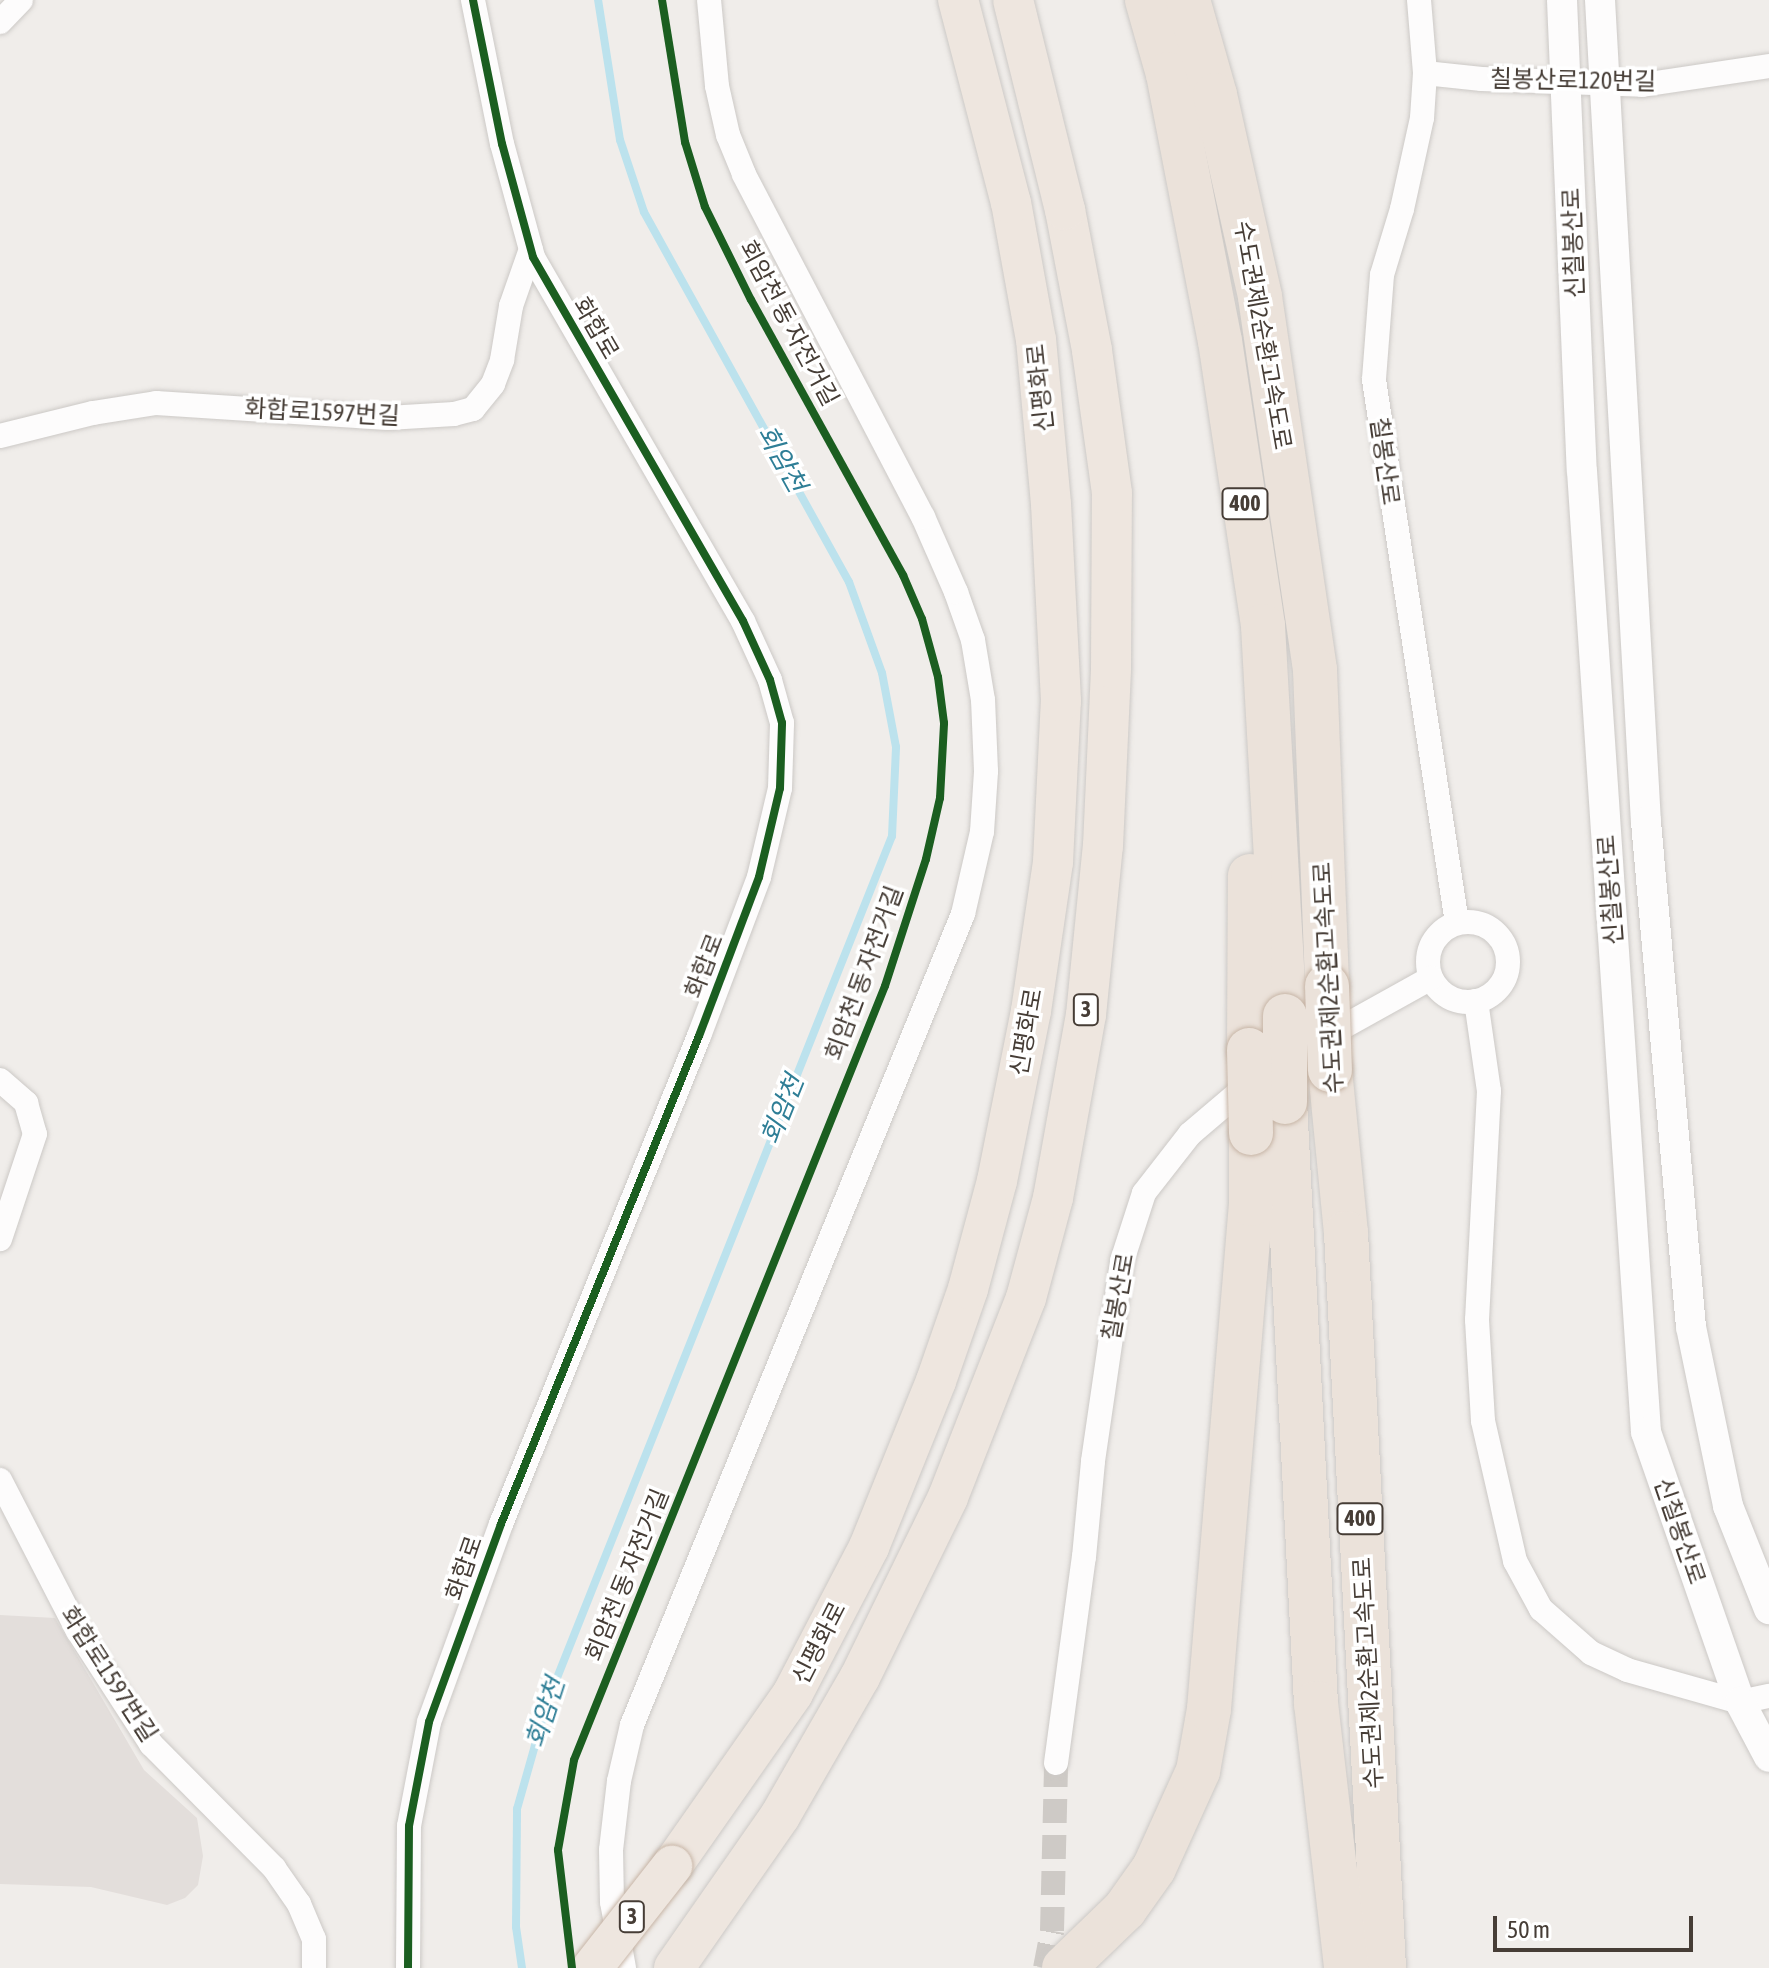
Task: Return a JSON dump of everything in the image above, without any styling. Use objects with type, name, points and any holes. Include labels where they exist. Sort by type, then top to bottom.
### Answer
[{"type":"highway","name":"신평화로","points":[[592,1968],[672,1866],[793,1693],[869,1547],[936,1381],[968,1289],[997,1181],[1033,996],[1053,862],[1061,701],[1051,504],[1036,340],[1011,203],[958,0]]},
{"type":"highway","name":"3","points":[[684,1956],[780,1816],[860,1677],[948,1497],[1026,1298],[1053,1198],[1086,1015],[1104,831],[1111,668],[1112,493],[1092,350],[1065,210],[1013,0]]},
{"type":"highway","name":"수도권제2순환고속도로","points":[[1147,0],[1168,74],[1220,341],[1263,626],[1285,1016],[1285,1102],[1316,1703],[1346,1968]]},
{"type":"highway","name":"수도권제2순환고속도로","points":[[1188,0],[1215,95],[1260,297],[1315,670],[1330,1070],[1346,1233],[1384,1968]]},
{"type":"highway","points":[[1064,1968],[1125,1909],[1154,1868],[1198,1771],[1209,1709],[1251,1204],[1251,867],[1263,626]]},
{"type":"highway","points":[[1378,1896],[1394,1968]]},
{"type":"street","points":[[0,22],[21,0]]},
{"type":"street","name":"화합로","points":[[408,1968],[409,1826],[429,1722],[501,1524],[732,949],[759,877],[780,788],[782,723],[770,680],[743,621],[553,293],[531,249],[502,144],[473,0]]},
{"type":"street","points":[[624,1968],[612,1902],[611,1850],[619,1781],[632,1725],[963,914],[982,832],[986,771],[983,700],[973,640],[923,517],[744,174],[728,135],[717,86],[709,0]]},
{"type":"street","name":"칠봉산로","points":[[1419,0],[1425,73],[1422,118],[1402,209],[1382,275],[1374,380],[1457,923]]},
{"type":"street","name":"신칠봉산로","points":[[1562,0],[1582,471],[1646,1432],[1740,1702],[1769,1757]]},
{"type":"street","name":"신칠봉산로","points":[[1600,0],[1646,822],[1691,1327],[1728,1506],[1769,1609]]},
{"type":"street","name":"칠봉산로120번길","points":[[1425,73],[1642,85],[1769,66]]},
{"type":"street","name":"화합로1597번길","points":[[0,436],[93,413],[156,403],[388,418],[443,416],[473,409],[493,384],[502,360],[511,306],[531,249]]},
{"type":"street","points":[[1457,923],[1484,925],[1503,942],[1507,953],[1505,978],[1498,988],[1476,1001],[1449,998],[1431,978],[1428,965],[1435,939],[1457,923]]},
{"type":"street","name":"칠봉산로","points":[[1056,1763],[1084,1557],[1093,1461],[1122,1261],[1144,1193],[1190,1134],[1264,1071],[1431,978]]},
{"type":"street","points":[[1476,1001],[1489,1091],[1477,1320],[1483,1421],[1515,1561],[1541,1609],[1591,1653],[1627,1670],[1740,1702],[1769,1696]]},
{"type":"street","points":[[0,1080],[26,1103],[35,1134],[0,1239]]},
{"type":"street","name":"화합로1597번길","points":[[0,1480],[78,1631],[151,1744],[274,1868],[299,1904],[314,1939],[314,1968]]},
{"type":"shaded area","points":[[0,1615],[55,1618],[144,1770],[197,1818],[203,1856],[198,1885],[185,1898],[167,1905],[91,1887],[0,1884]]},
{"type":"waterway","name":"회암천","points":[[522,1968],[516,1927],[517,1809],[547,1703],[892,836],[896,747],[882,673],[849,582],[644,212],[620,140],[598,0]]},
{"type":"tunnel","points":[[1045,1968],[1052,1931],[1056,1763]]},
{"type":"cycle path","points":[[408,1968],[409,1826],[429,1722],[501,1524],[699,1036],[759,877],[780,788],[782,723],[770,680],[743,621],[533,257],[502,144],[473,0]]},
{"type":"cycle path","name":"회암천 동 자전거길","points":[[572,1968],[558,1850],[574,1760],[885,986],[926,859],[940,798],[944,723],[938,677],[922,619],[903,575],[751,300],[705,207],[685,142],[662,0]]}]
